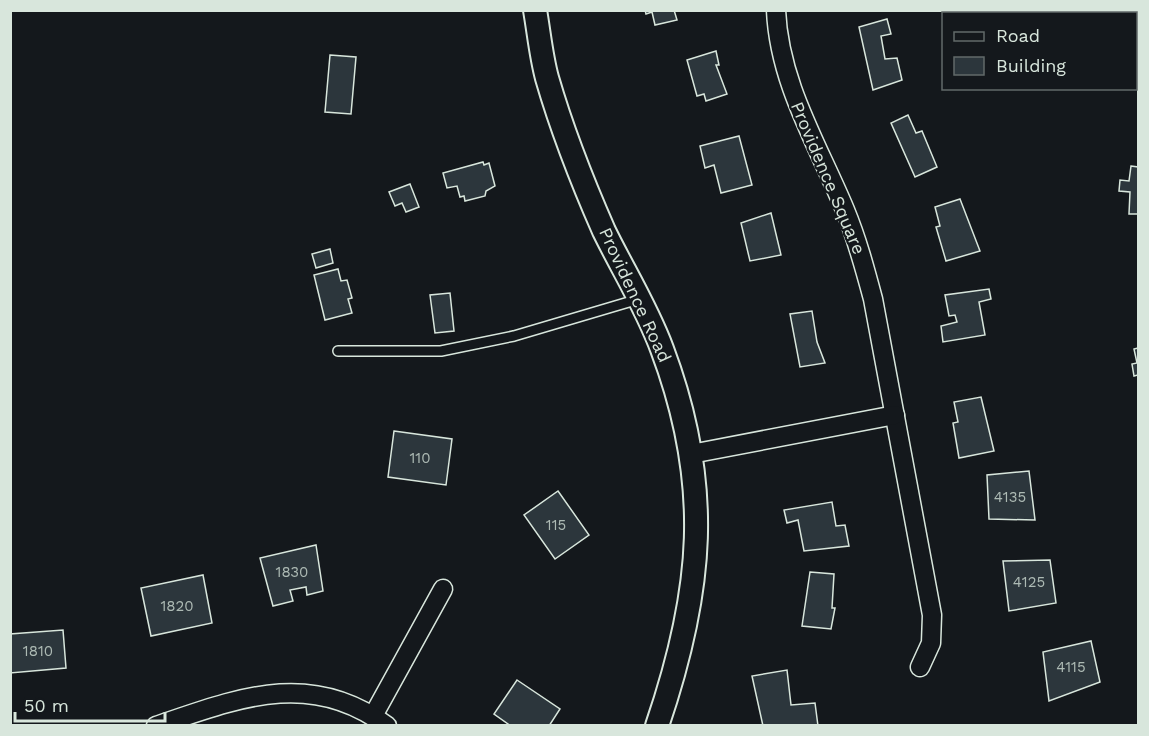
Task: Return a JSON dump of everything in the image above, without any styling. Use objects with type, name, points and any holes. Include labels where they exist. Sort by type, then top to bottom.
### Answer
[{"type":"street","name":"Providence Road","points":[[535,10],[547,75],[563,130],[604,230],[662,346],[679,398],[691,454],[696,497],[694,581],[688,623],[657,726]]},
{"type":"street","name":"Providence Square","points":[[776,10],[784,67],[796,101],[846,211],[861,253],[873,298],[932,615],[931,643],[920,667]]},
{"type":"street","points":[[691,454],[895,415]]},
{"type":"street","points":[[156,726],[239,698],[268,693],[321,695],[349,704],[380,721],[443,589]]},
{"type":"lane","points":[[338,351],[441,351],[514,336],[639,299]]},
{"type":"building","points":[[645,10],[674,10],[677,20],[655,25],[652,12],[646,14]]},
{"type":"building","points":[[887,19],[891,34],[881,36],[885,59],[897,58],[902,80],[873,90],[859,27]]},
{"type":"building","points":[[716,51],[719,65],[716,65],[727,94],[706,101],[704,94],[697,96],[687,60]]},
{"type":"building","points":[[330,55],[356,57],[351,114],[325,112]]},
{"type":"building","points":[[908,115],[916,133],[922,131],[937,167],[915,177],[891,123]]},
{"type":"building","points":[[739,136],[752,185],[721,193],[714,165],[705,168],[700,146]]},
{"type":"building","points":[[483,162],[484,165],[489,163],[495,186],[486,191],[485,196],[465,201],[464,196],[460,197],[457,186],[447,188],[443,173]]},
{"type":"building","points":[[1131,166],[1138,167],[1138,214],[1129,214],[1130,192],[1119,191],[1120,180],[1129,181]]},
{"type":"building","points":[[410,184],[419,207],[406,212],[402,203],[395,206],[389,192]]},
{"type":"building","points":[[960,199],[980,251],[946,261],[936,227],[940,226],[935,207]]},
{"type":"building","points":[[771,213],[781,255],[750,261],[741,223]]},
{"type":"building","points":[[330,249],[333,263],[316,268],[312,254]]},
{"type":"building","points":[[338,269],[341,281],[347,280],[352,298],[348,299],[352,313],[325,320],[314,275]]},
{"type":"building","points":[[989,289],[991,299],[979,302],[985,335],[943,342],[941,326],[957,322],[955,315],[949,316],[945,295]]},
{"type":"building","points":[[450,293],[454,331],[435,333],[430,295]]},
{"type":"building","points":[[812,311],[817,342],[825,363],[800,367],[790,314]]},
{"type":"building","points":[[1138,348],[1138,375],[1134,376],[1132,364],[1137,363],[1134,349]]},
{"type":"building","points":[[981,397],[994,451],[959,458],[953,423],[958,422],[954,402]]},
{"type":"building","points":[[394,431],[452,439],[446,485],[388,477]]},
{"type":"building","points":[[1029,471],[1035,520],[989,519],[987,475]]},
{"type":"building","points":[[558,491],[589,535],[555,559],[524,515]]},
{"type":"building","points":[[832,502],[836,526],[845,525],[849,546],[804,551],[798,520],[787,523],[784,510]]},
{"type":"building","points":[[316,545],[323,591],[307,595],[306,587],[290,590],[293,601],[273,606],[260,558]]},
{"type":"building","points":[[1050,560],[1056,603],[1009,611],[1003,561]]},
{"type":"building","points":[[810,572],[834,574],[832,608],[835,608],[831,629],[802,626]]},
{"type":"building","points":[[203,575],[212,623],[151,636],[141,588]]},
{"type":"building","points":[[63,630],[66,668],[10,673],[10,634]]},
{"type":"building","points":[[1091,641],[1100,682],[1049,701],[1043,652]]},
{"type":"building","points":[[787,670],[791,705],[815,703],[818,726],[763,726],[752,676]]},
{"type":"building","points":[[517,680],[560,709],[549,726],[511,726],[494,714]]}]
